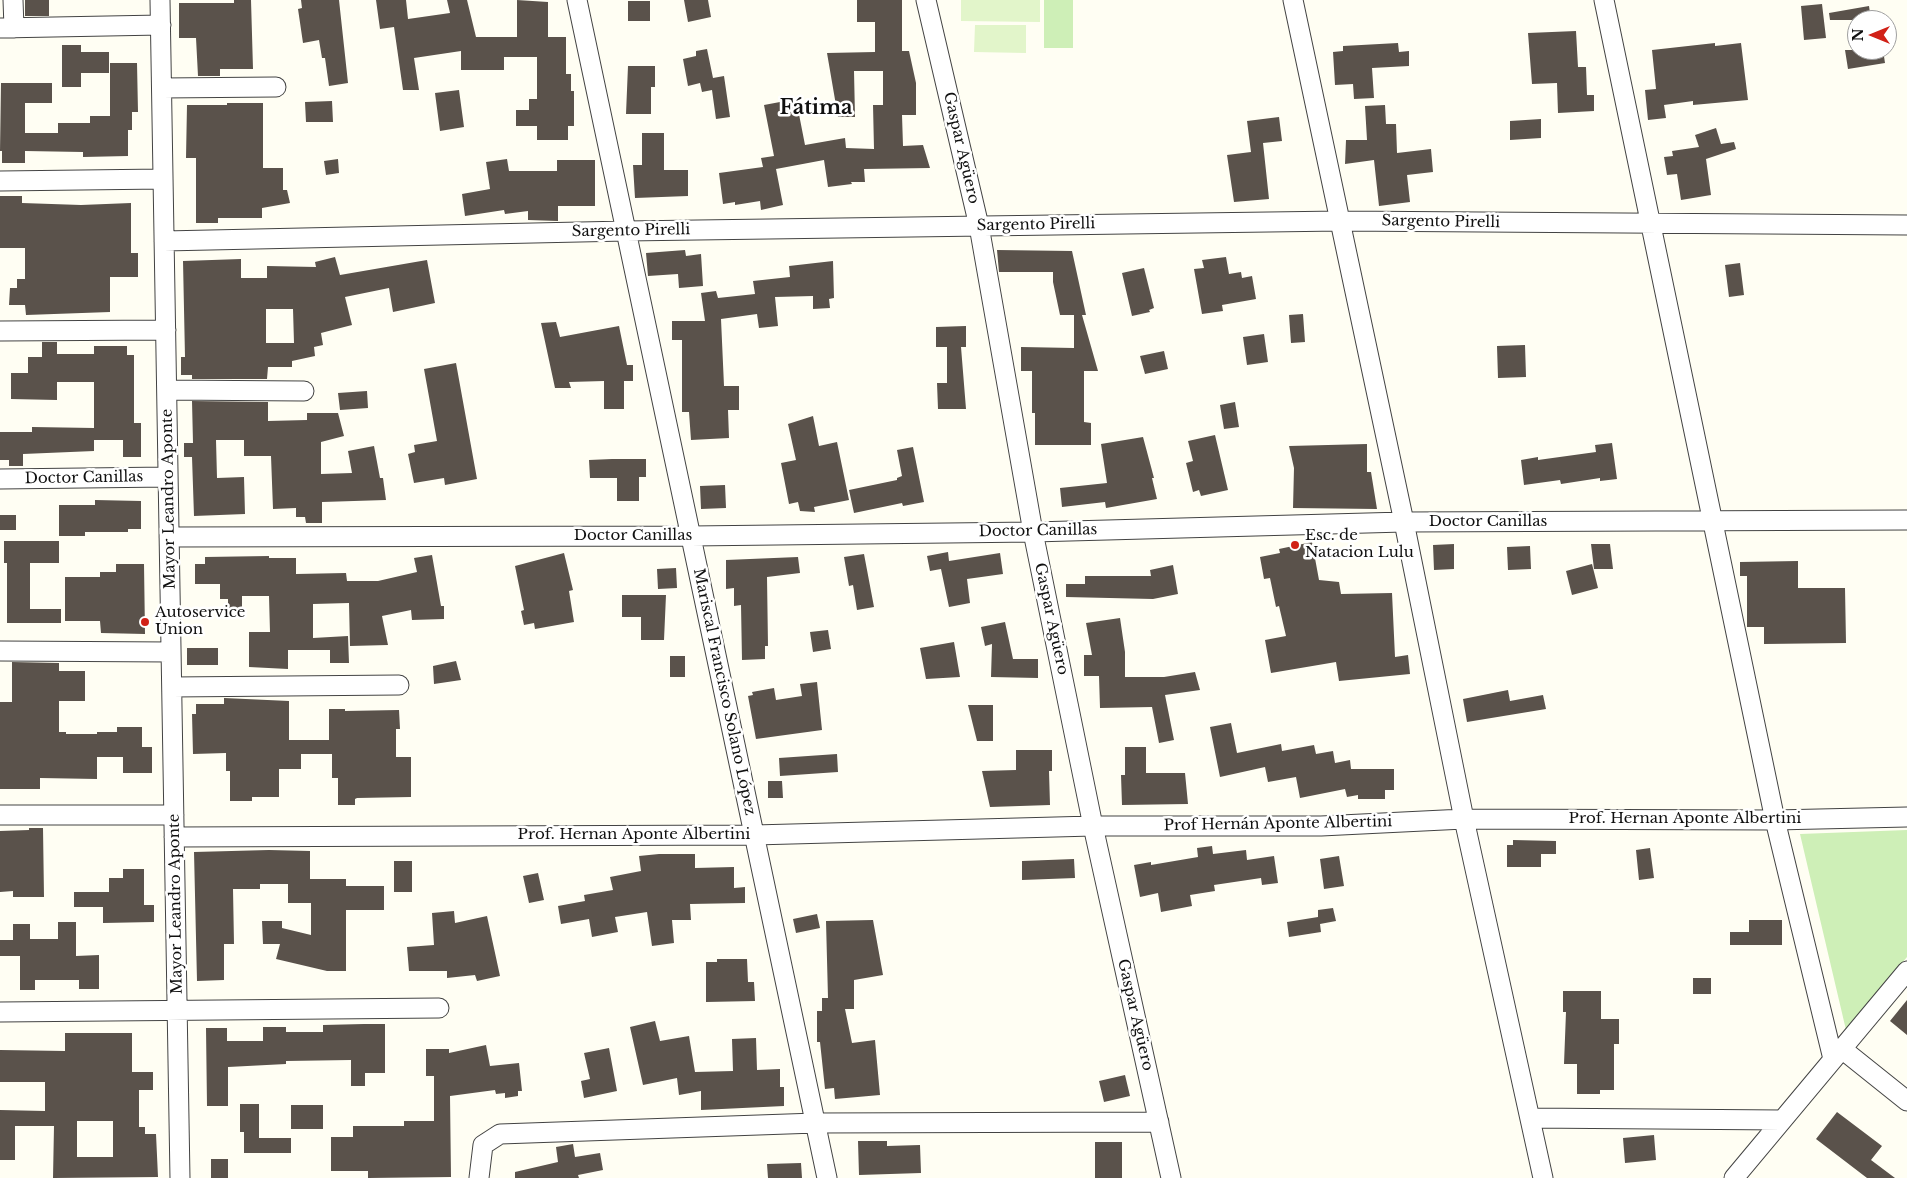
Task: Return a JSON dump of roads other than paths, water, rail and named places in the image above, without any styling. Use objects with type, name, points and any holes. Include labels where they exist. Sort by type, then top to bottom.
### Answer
[{"type":"street","points":[[13,0],[7,28],[161,25]]},
{"type":"street","name":"Mayor Leandro Aponte","points":[[160,0],[180,1178]]},
{"type":"street","name":"Mariscal Francisco Solano López","points":[[577,0],[827,1178]]},
{"type":"street","name":"Gaspar Agüero","points":[[926,0],[979,226],[1033,532],[1093,826],[1172,1178]]},
{"type":"street","points":[[1293,0],[1404,522],[1464,819],[1544,1178]]},
{"type":"street","points":[[1604,0],[1775,820],[1838,1054],[1907,1101]]},
{"type":"street","points":[[162,88],[276,87]]},
{"type":"street","points":[[0,181],[163,179]]},
{"type":"street","name":"Sargento Pirelli","points":[[164,240],[1340,220],[1907,225]]},
{"type":"street","points":[[0,331],[166,330]]},
{"type":"street","points":[[167,390],[304,391]]},
{"type":"street","name":"Doctor Canillas","points":[[0,479],[168,476]]},
{"type":"street","name":"Doctor Canillas","points":[[169,537],[691,536],[1033,532],[1404,522],[1907,520]]},
{"type":"street","points":[[0,651],[171,652]]},
{"type":"street","points":[[172,687],[399,686]]},
{"type":"street","points":[[0,816],[174,815]]},
{"type":"street","name":"Prof. Hernan Aponte Albertini","points":[[1464,819],[1775,820],[1907,817]]},
{"type":"street","name":"Prof Hernán Aponte Albertini","points":[[1093,826],[1321,826],[1464,819]]},
{"type":"street","name":"Prof. Hernan Aponte Albertini","points":[[174,837],[754,835],[1093,826]]},
{"type":"street","points":[[1734,1178],[1907,971]]},
{"type":"street","points":[[0,1012],[177,1012],[439,1008]]},
{"type":"street","points":[[1530,1118],[1782,1120]]},
{"type":"street","points":[[479,1178],[483,1145],[500,1134],[816,1123],[1159,1122]]},
{"type":"place","name":"Esc. de Natacion Lulu","points":[[1295,545]]},
{"type":"place","name":"Autoservice Union","points":[[145,622]]},
{"type":"district","name":"Fátima","points":[[816,108]]}]
